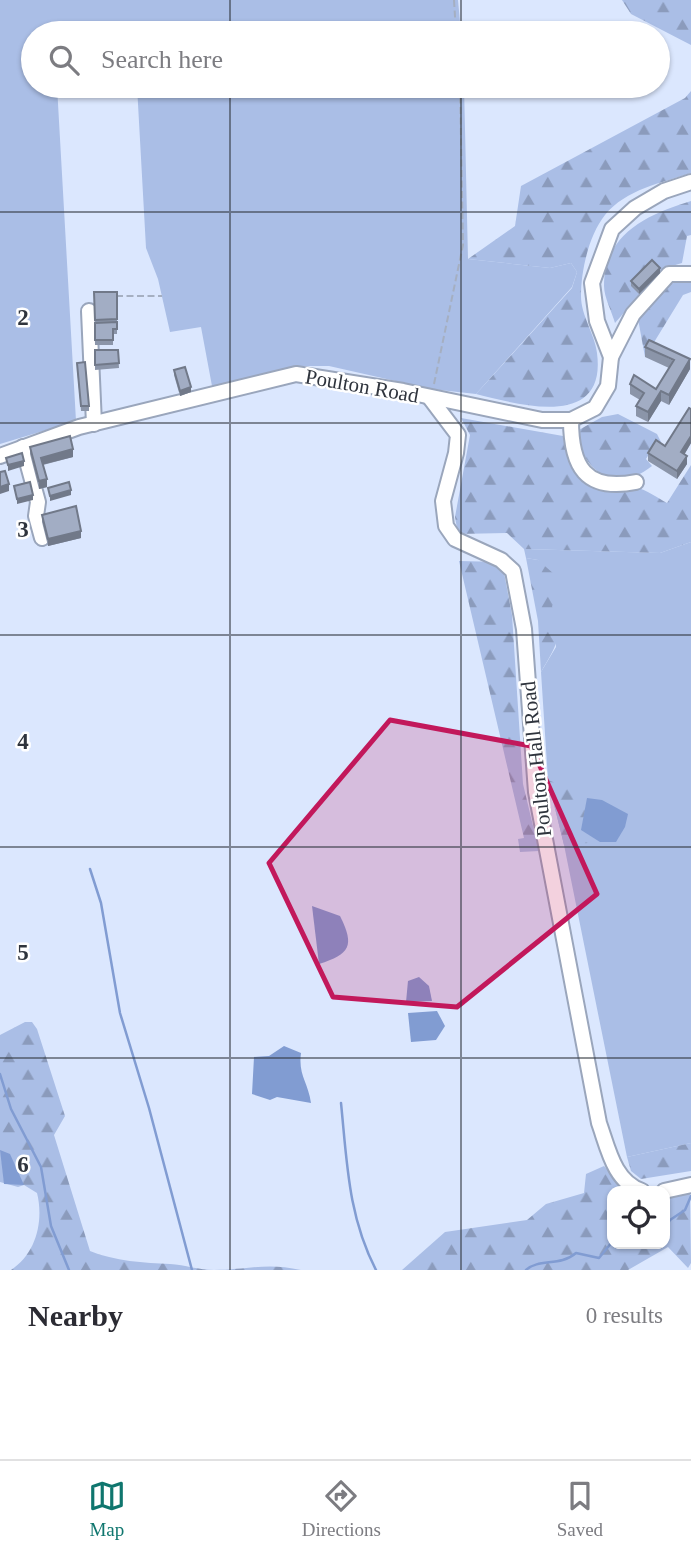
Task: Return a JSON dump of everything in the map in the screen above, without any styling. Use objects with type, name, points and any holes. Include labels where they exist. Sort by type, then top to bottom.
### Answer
[{"type":"street","points":[[611,357],[597,321],[593,283],[612,229],[645,202],[664,191],[691,183]]},
{"type":"street","points":[[636,482],[618,486],[591,478],[580,467],[571,450],[572,420],[595,408],[608,386],[611,357],[634,314],[669,274],[691,274]]},
{"type":"street","points":[[89,311],[94,424]]},
{"type":"street","name":"Poulton Road","points":[[0,456],[94,424],[296,374],[337,379],[542,420],[572,420]]},
{"type":"street","name":"Poulton Hall Road","points":[[430,398],[458,435],[443,501],[446,526],[455,539],[501,560],[513,571],[524,629],[536,792],[599,1123],[615,1167],[629,1186]]},
{"type":"street","points":[[23,447],[38,502],[36,516],[42,538]]},
{"type":"street","points":[[670,1190],[691,1185]]},
{"type":"path","points":[[454,0],[455,21]]},
{"type":"path","points":[[430,398],[463,245],[460,98]]},
{"type":"path","points":[[109,296],[162,296]]},
{"type":"highlighted area","points":[[390,720],[531,746],[597,894],[457,1007],[333,997],[269,863]]},
{"type":"green space","points":[[0,0],[458,0],[460,21],[21,21],[21,98],[58,98],[76,421],[0,444]]},
{"type":"green space","points":[[622,0],[691,0],[691,45],[670,34],[670,21],[645,21],[631,14]]},
{"type":"green space","points":[[691,91],[691,173],[645,188],[623,199],[599,223],[590,243],[582,275],[581,296],[583,311],[597,353],[596,377],[588,393],[575,403],[557,406],[515,403],[476,394],[572,288],[577,272],[571,263],[550,268],[468,259],[515,226],[521,186],[685,98]]},
{"type":"green space","points":[[138,98],[464,98],[468,259],[550,268],[571,263],[577,272],[572,287],[476,394],[431,389],[329,366],[299,366],[212,386],[201,327],[170,332],[158,279],[146,248]]},
{"type":"green space","points":[[691,201],[691,235],[687,236],[682,263],[662,269],[615,323],[604,286],[606,268],[620,239],[645,220]]},
{"type":"green space","points":[[691,280],[691,292],[683,295],[645,357],[638,319],[668,284]]},
{"type":"green space","points":[[618,414],[657,434],[661,442],[654,446],[646,459],[652,466],[626,478],[603,475],[594,468],[580,446],[577,431],[602,417]]},
{"type":"green space","points":[[461,418],[563,436],[569,458],[580,476],[588,483],[609,491],[621,492],[637,488],[667,503],[691,465],[691,542],[660,553],[524,549],[507,533],[458,534],[455,517],[470,435]]},
{"type":"green space","points":[[691,542],[691,1143],[627,1157],[564,845],[548,780],[541,672],[556,647],[552,606],[538,560],[526,558],[524,549],[660,553]]},
{"type":"green space","points":[[526,558],[538,560],[554,574],[557,599],[552,606],[558,633],[541,672],[538,621]]},
{"type":"green space","points":[[459,561],[502,562],[512,615],[523,784],[539,851],[520,852],[518,839],[524,838]]},
{"type":"green space","points":[[548,780],[576,791],[585,811],[581,830],[600,842],[564,845]]},
{"type":"green space","points":[[25,1022],[32,1022],[37,1029],[65,1116],[54,1135],[90,1251],[130,1261],[214,1270],[11,1270],[27,1255],[32,1246],[39,1215],[37,1193],[24,1185],[18,1187],[0,1182],[0,1035]]},
{"type":"green space","points":[[691,1143],[691,1171],[641,1179],[631,1171],[627,1157]]},
{"type":"green space","points":[[604,1166],[624,1186],[607,1186],[607,1249],[665,1249],[628,1270],[402,1270],[445,1232],[527,1220],[546,1204],[584,1193],[586,1174]]},
{"type":"green space","points":[[690,1191],[691,1263],[688,1268],[670,1249],[670,1195]]},
{"type":"green space","points":[[267,1266],[301,1270],[214,1270]]},
{"type":"shaded area","points":[[587,798],[602,800],[628,814],[625,827],[616,842],[600,842],[581,830]]},
{"type":"shaded area","points":[[312,906],[340,916],[348,942],[343,952],[319,964]]},
{"type":"shaded area","points":[[419,977],[429,986],[432,1001],[406,1002],[408,981]]},
{"type":"shaded area","points":[[437,1011],[445,1026],[436,1040],[411,1042],[408,1013]]},
{"type":"shaded area","points":[[284,1046],[301,1053],[302,1073],[311,1103],[277,1097],[270,1100],[252,1094],[254,1057],[269,1056]]},
{"type":"shaded area","points":[[0,1150],[10,1154],[24,1185],[4,1184]]},
{"type":"building","points":[[652,260],[660,268],[639,289],[631,281]]},
{"type":"building","points":[[94,292],[117,292],[117,319],[95,320]]},
{"type":"building","points":[[117,322],[117,329],[113,329],[113,340],[95,340],[95,323]]},
{"type":"building","points":[[649,340],[690,359],[669,395],[661,391],[648,412],[636,406],[644,393],[630,384],[634,375],[656,389],[674,360],[645,347]]},
{"type":"building","points":[[95,350],[118,350],[119,363],[95,365]]},
{"type":"building","points":[[85,362],[89,406],[81,406],[77,363]]},
{"type":"building","points":[[185,367],[191,387],[180,391],[174,370]]},
{"type":"building","points":[[689,408],[691,436],[681,452],[687,456],[677,471],[648,453],[656,440],[665,446]]},
{"type":"building","points":[[70,436],[73,449],[41,458],[47,479],[39,481],[30,447]]},
{"type":"building","points":[[22,453],[24,461],[8,465],[6,458]]},
{"type":"building","points":[[5,471],[9,484],[0,487],[0,472]]},
{"type":"building","points":[[30,482],[33,495],[17,499],[14,486]]},
{"type":"building","points":[[69,482],[71,490],[50,496],[48,488]]},
{"type":"building","points":[[76,506],[81,531],[48,539],[42,515]]},
{"type":"waterway","points":[[90,869],[101,903],[120,1013],[149,1108],[192,1270]]},
{"type":"waterway","points":[[0,1074],[11,1109],[41,1167],[51,1226],[69,1270]]},
{"type":"waterway","points":[[341,1103],[354,1209],[376,1270]]},
{"type":"waterway","points":[[670,1220],[685,1210],[691,1196]]},
{"type":"waterway","points":[[526,1270],[537,1264],[563,1260],[576,1253],[599,1258],[607,1248]]}]
